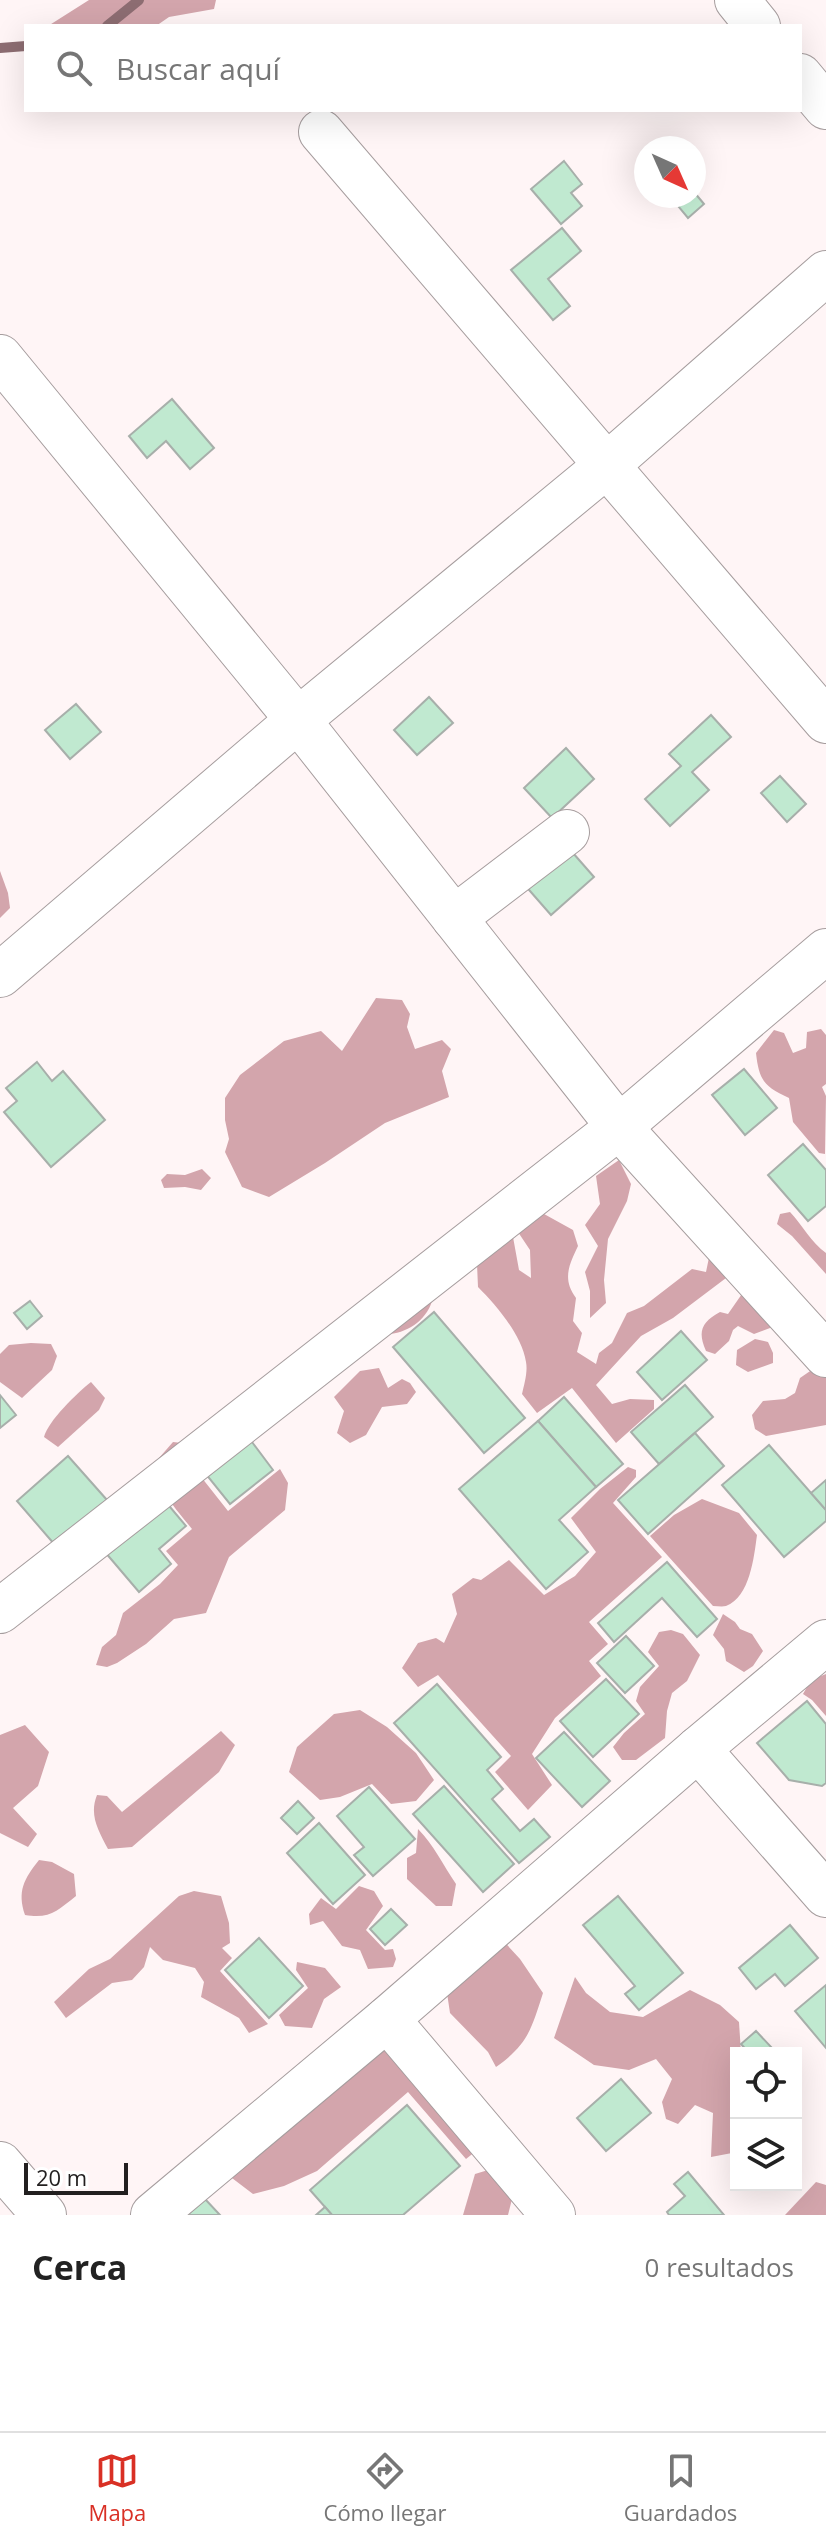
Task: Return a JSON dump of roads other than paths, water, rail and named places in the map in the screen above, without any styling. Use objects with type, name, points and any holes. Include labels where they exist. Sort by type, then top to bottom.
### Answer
[{"type":"street","points":[[737,0],[756,24]]},
{"type":"street","points":[[802,78],[826,107]]},
{"type":"street","points":[[321,132],[826,721]]},
{"type":"street","points":[[0,975],[298,720],[606,466],[826,273]]},
{"type":"street","points":[[0,357],[298,720],[619,1127],[826,1355]]},
{"type":"street","points":[[454,918],[567,832]]},
{"type":"street","points":[[0,1611],[619,1127],[826,951]]},
{"type":"street","points":[[153,2215],[387,2019],[826,1642]]},
{"type":"street","points":[[698,1749],[826,1895]]},
{"type":"street","points":[[387,2019],[553,2215]]},
{"type":"street","points":[[0,2164],[44,2215]]},
{"type":"waterway","points":[[109,24],[139,0]]},
{"type":"waterway","points":[[0,48],[24,46]]}]
